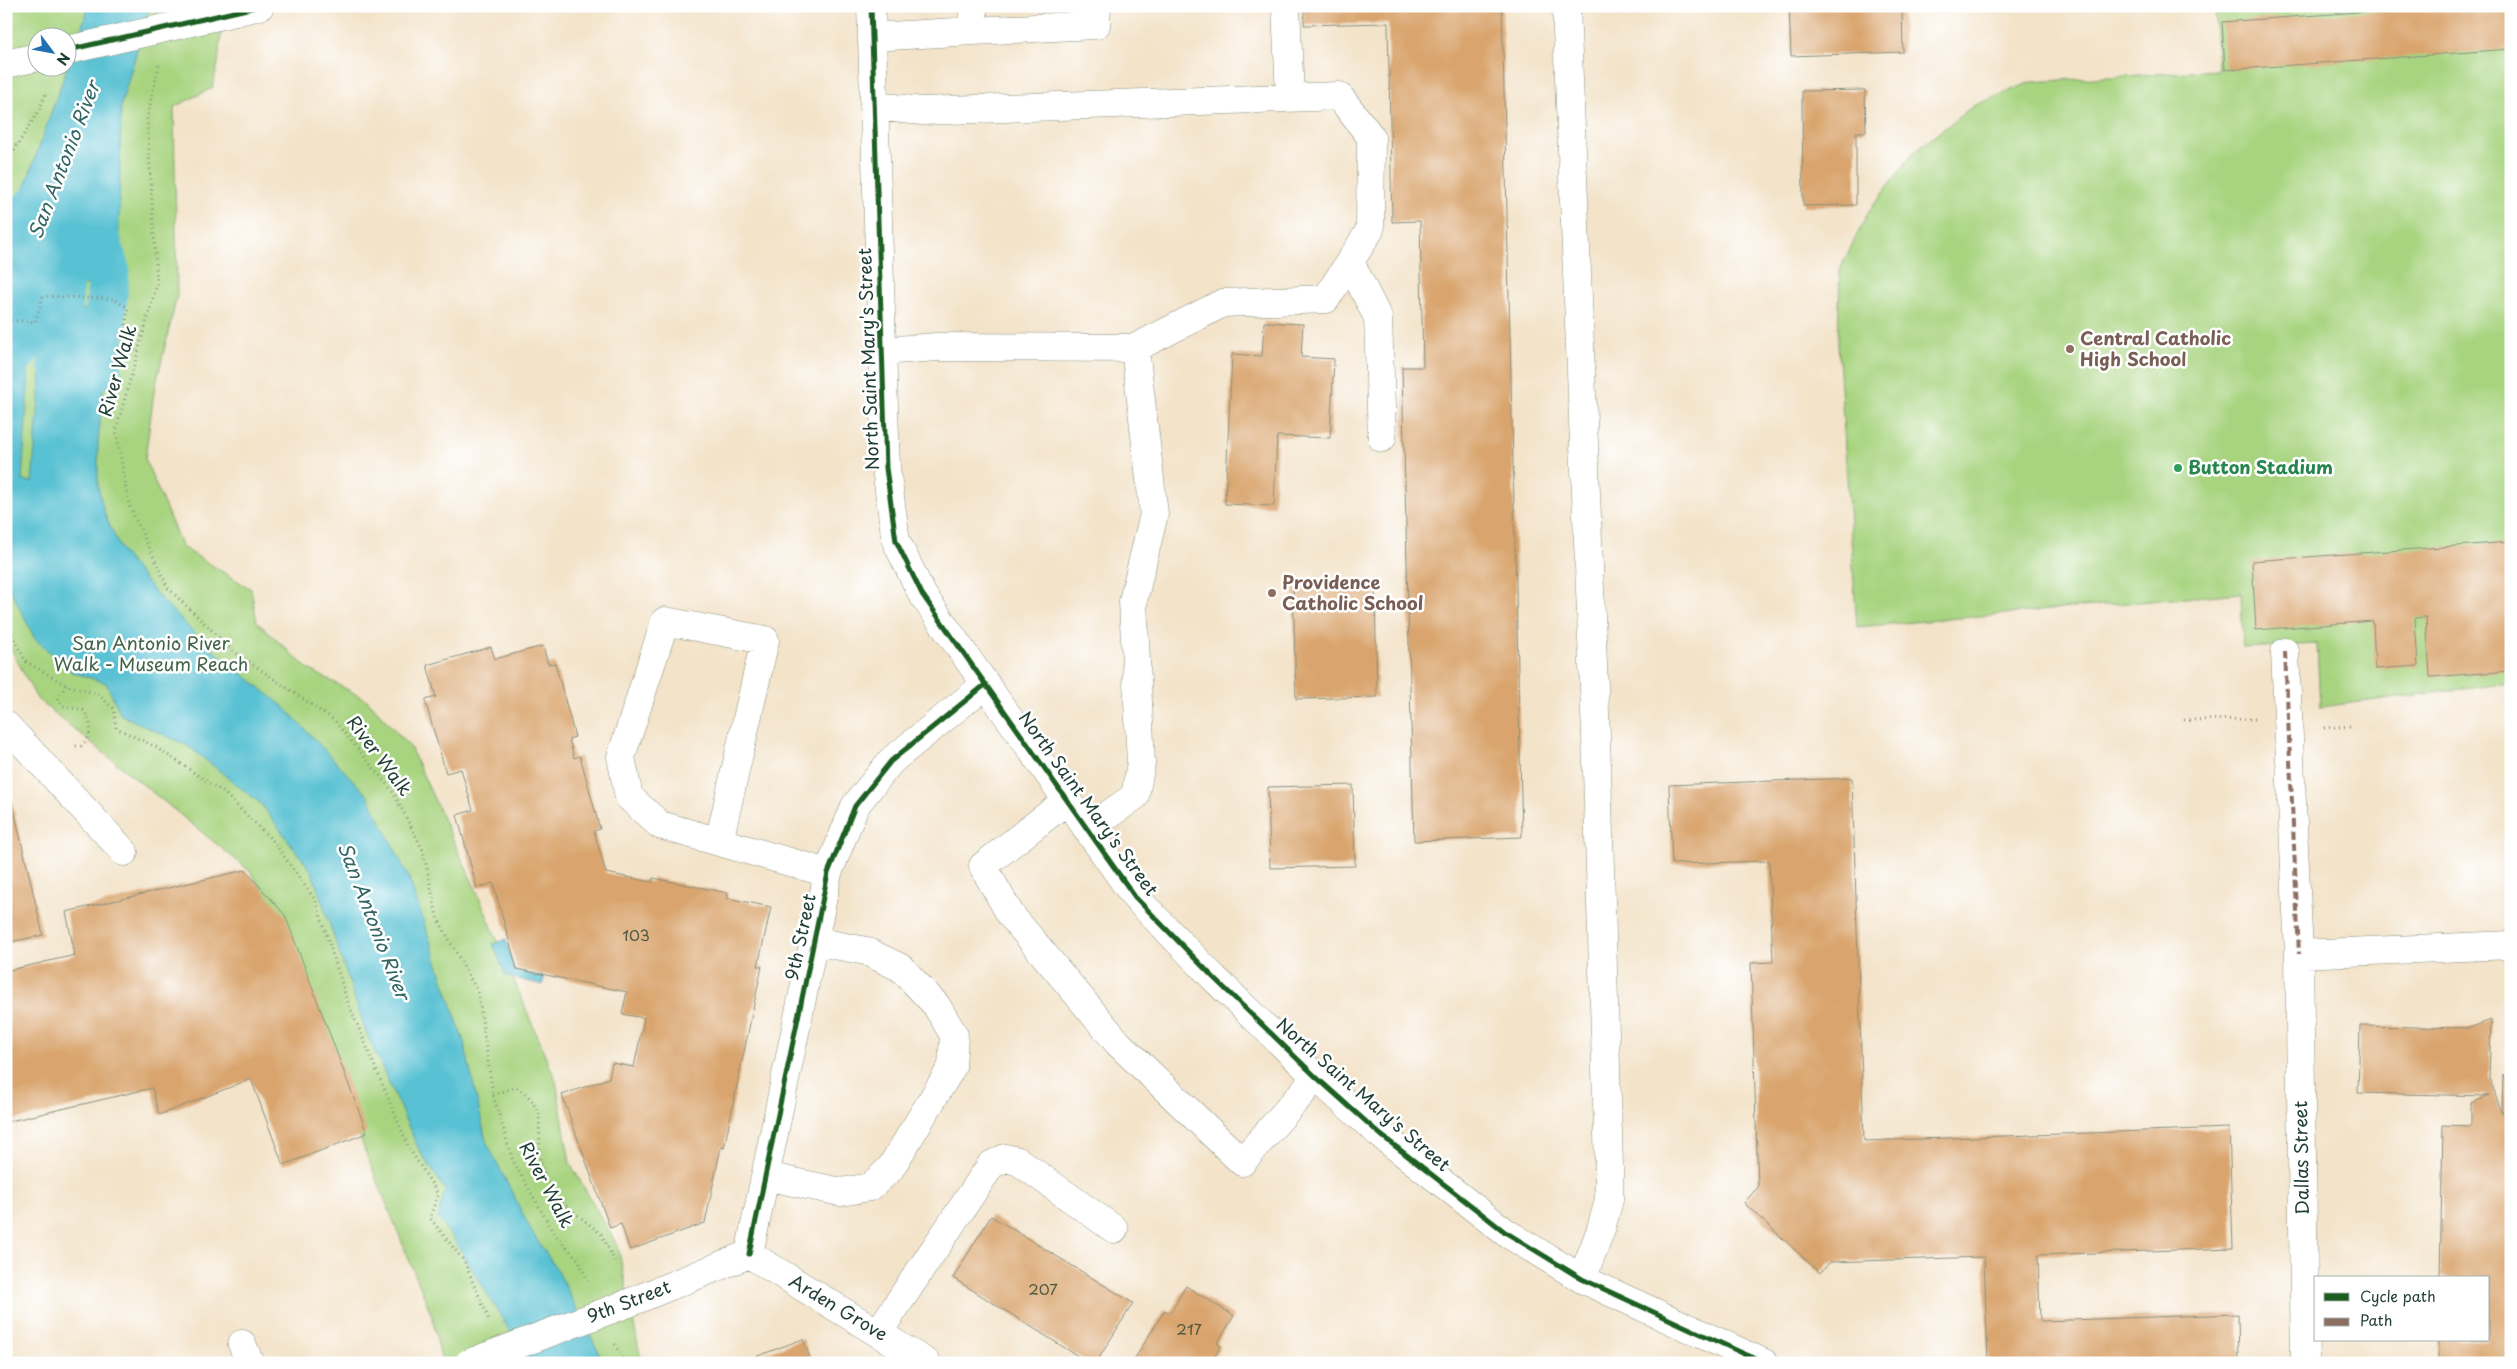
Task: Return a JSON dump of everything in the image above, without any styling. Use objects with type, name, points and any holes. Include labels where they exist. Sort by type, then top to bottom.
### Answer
[{"type":"street","name":"North Saint Mary's Street","points":[[871,6],[886,468],[896,541],[922,594],[1135,897],[1214,978],[1316,1077],[1381,1135],[1505,1232],[1582,1279],[1764,1363]]},
{"type":"street","points":[[872,37],[973,18],[1096,25],[1097,6]]},
{"type":"street","points":[[1286,6],[1290,97]]},
{"type":"street","points":[[1566,6],[1596,746],[1609,1167],[1609,1200],[1601,1229],[1582,1279]]},
{"type":"street","points":[[78,48],[248,9]]},
{"type":"street","points":[[6,64],[28,59]]},
{"type":"street","points":[[874,106],[922,110],[1339,96],[1370,136],[1370,230],[1326,299],[1223,303],[1135,348],[937,347],[882,351]]},
{"type":"street","points":[[1350,262],[1378,318],[1382,438]]},
{"type":"street","points":[[1087,830],[1136,796],[1141,763],[1133,602],[1154,514],[1135,348]]},
{"type":"street","points":[[719,842],[765,640],[665,621],[621,757],[628,797],[660,825],[719,842],[828,873]]},
{"type":"street","name":"Dallas Street","points":[[2285,652],[2299,954],[2305,1363]]},
{"type":"street","name":"9th Street","points":[[469,1363],[626,1304],[749,1254],[828,873],[855,806],[891,761],[986,684]]},
{"type":"street","points":[[13,721],[124,852]]},
{"type":"street","points":[[1066,801],[984,866],[1010,914],[1118,1043],[1242,1162],[1316,1077]]},
{"type":"street","points":[[765,1176],[841,1192],[870,1187],[890,1169],[952,1067],[954,1035],[936,1005],[901,968],[866,951],[814,941]]},
{"type":"street","points":[[2299,954],[2511,945]]},
{"type":"street","points":[[878,1333],[991,1165],[1005,1158],[1018,1161],[1114,1229]]},
{"type":"street","name":"Arden Grove","points":[[749,1254],[927,1363]]},
{"type":"path","points":[[6,153],[12,154],[39,110],[49,85]]},
{"type":"path","points":[[6,141],[17,146]]},
{"type":"path","points":[[6,320],[35,322],[43,296],[114,299],[128,308],[123,347],[138,352]]},
{"type":"path","points":[[6,621],[25,661],[66,685],[98,694],[114,709],[116,728],[156,747],[223,792],[273,842],[316,901],[347,1000],[405,1139],[438,1194],[430,1218],[464,1261],[491,1323]]},
{"type":"path","points":[[66,685],[58,699],[63,706],[83,710],[90,719],[91,727],[89,738],[81,746],[70,746]]},
{"type":"path","points":[[2184,720],[2288,719]]},
{"type":"path","points":[[493,1095],[516,1087],[528,1096],[539,1112],[540,1160],[546,1179],[562,1202],[601,1234],[615,1260]]},
{"type":"path","points":[[612,1337],[624,1363]]},
{"type":"green space","name":"San Antonio River Walk - Museum Reach","points":[[6,6],[224,6],[218,63],[212,88],[174,107],[177,296],[154,392],[145,459],[182,547],[251,589],[257,622],[307,668],[367,700],[410,747],[478,894],[556,1081],[570,1163],[618,1247],[640,1355],[644,1363],[442,1363],[432,1316],[365,1151],[286,926],[250,871],[37,699],[6,639]]},
{"type":"green space","name":"Button Stadium","points":[[2324,6],[2511,6],[2511,683],[2320,707],[2317,644],[2243,648],[2241,593],[1857,627],[1838,344],[1840,269],[1869,211],[1915,151],[1973,106],[2031,82],[2218,70],[2215,14]]},
{"type":"water","points":[[89,6],[150,6],[121,105],[118,285],[38,284],[30,310],[6,309],[6,240],[63,78],[78,78],[78,37]]},
{"type":"water","points":[[47,306],[111,313],[98,441],[98,487],[105,515],[122,552],[159,597],[204,643],[284,707],[368,796],[409,878],[464,1042],[486,1141],[533,1234],[558,1271],[604,1363],[529,1363],[457,1244],[438,1218],[445,1190],[419,1150],[366,1032],[312,872],[261,804],[188,746],[121,715],[106,683],[72,672],[35,639],[6,581],[6,340],[28,343],[28,388],[22,480],[32,482]]},
{"type":"water","points":[[506,939],[514,971],[544,977],[543,985],[506,976],[493,944]]},
{"type":"building","points":[[1304,6],[1502,6],[1522,837],[1414,841],[1402,367],[1423,367],[1420,221],[1392,222],[1388,23],[1304,25]]},
{"type":"building","points":[[1789,6],[1902,6],[1903,52],[1791,56]]},
{"type":"building","points":[[2442,6],[2511,6],[2511,49],[2225,70],[2222,22]]},
{"type":"building","points":[[1865,90],[1866,132],[1856,132],[1856,205],[1803,206],[1802,91]]},
{"type":"building","points":[[1264,322],[1303,324],[1301,357],[1334,359],[1330,438],[1277,436],[1274,506],[1225,504],[1232,354],[1262,356]]},
{"type":"building","points":[[2511,542],[2511,611],[2507,611],[2511,671],[2430,677],[2426,617],[2415,618],[2418,666],[2375,669],[2373,621],[2256,630],[2252,561]]},
{"type":"building","points":[[1375,585],[1377,697],[1296,699],[1293,587]]},
{"type":"building","points":[[543,646],[548,664],[555,663],[575,737],[569,739],[574,758],[580,756],[600,829],[594,831],[606,873],[652,882],[653,878],[728,893],[727,898],[771,907],[758,966],[762,966],[724,1148],[721,1147],[705,1223],[630,1250],[621,1224],[610,1228],[562,1095],[609,1078],[612,1063],[634,1067],[644,1018],[622,1014],[627,992],[517,969],[493,883],[477,888],[457,815],[473,810],[461,769],[446,773],[425,700],[436,697],[427,665],[491,647],[495,659]]},
{"type":"building","points":[[6,776],[43,935],[6,943]]},
{"type":"building","points":[[1852,778],[1864,1141],[2229,1128],[2233,1248],[2038,1255],[2040,1321],[2238,1314],[2239,1363],[1988,1363],[1984,1257],[1830,1262],[1820,1273],[1744,1203],[1758,1187],[1751,963],[1773,962],[1769,861],[1672,864],[1669,785]]},
{"type":"building","points":[[1353,785],[1355,866],[1270,868],[1268,787]]},
{"type":"building","points":[[245,870],[285,915],[367,1133],[283,1165],[251,1079],[159,1115],[152,1088],[6,1122],[6,971],[75,955],[66,912]]},
{"type":"building","points":[[2491,1020],[2489,1078],[2502,1113],[2503,1074],[2511,1094],[2511,1363],[2438,1363],[2438,1342],[2490,1342],[2490,1276],[2440,1276],[2443,1125],[2471,1126],[2471,1103],[2489,1096],[2358,1093],[2360,1026],[2469,1028]]},
{"type":"building","points":[[991,1216],[1133,1303],[1096,1363],[1089,1363],[953,1278]]},
{"type":"building","points":[[1186,1286],[1234,1316],[1217,1343],[1221,1346],[1210,1363],[1132,1363],[1165,1310],[1170,1313]]},
{"type":"building","points":[[803,1339],[812,1363],[739,1363]]},
{"type":"waterway","name":"San Antonio River","points":[[6,343],[6,309],[41,219]]},
{"type":"waterway","points":[[58,364],[67,227]]},
{"type":"waterway","points":[[97,230],[109,270],[101,368]]},
{"type":"marked path","points":[[2285,652],[2299,954]]},
{"type":"cycle path","points":[[78,48],[260,6]]},
{"type":"cycle path","points":[[871,6],[886,468],[896,541],[922,594],[1135,897],[1214,978],[1316,1077],[1381,1135],[1505,1232],[1582,1279],[1764,1363]]},
{"type":"cycle path","points":[[749,1254],[828,873],[855,806],[891,761],[986,684]]},
{"type":"place","name":"Central Catholic High School","points":[[2070,349]]},
{"type":"place","name":"Button Stadium","points":[[2178,468]]},
{"type":"place","name":"Providence Catholic School","points":[[1272,593]]}]
